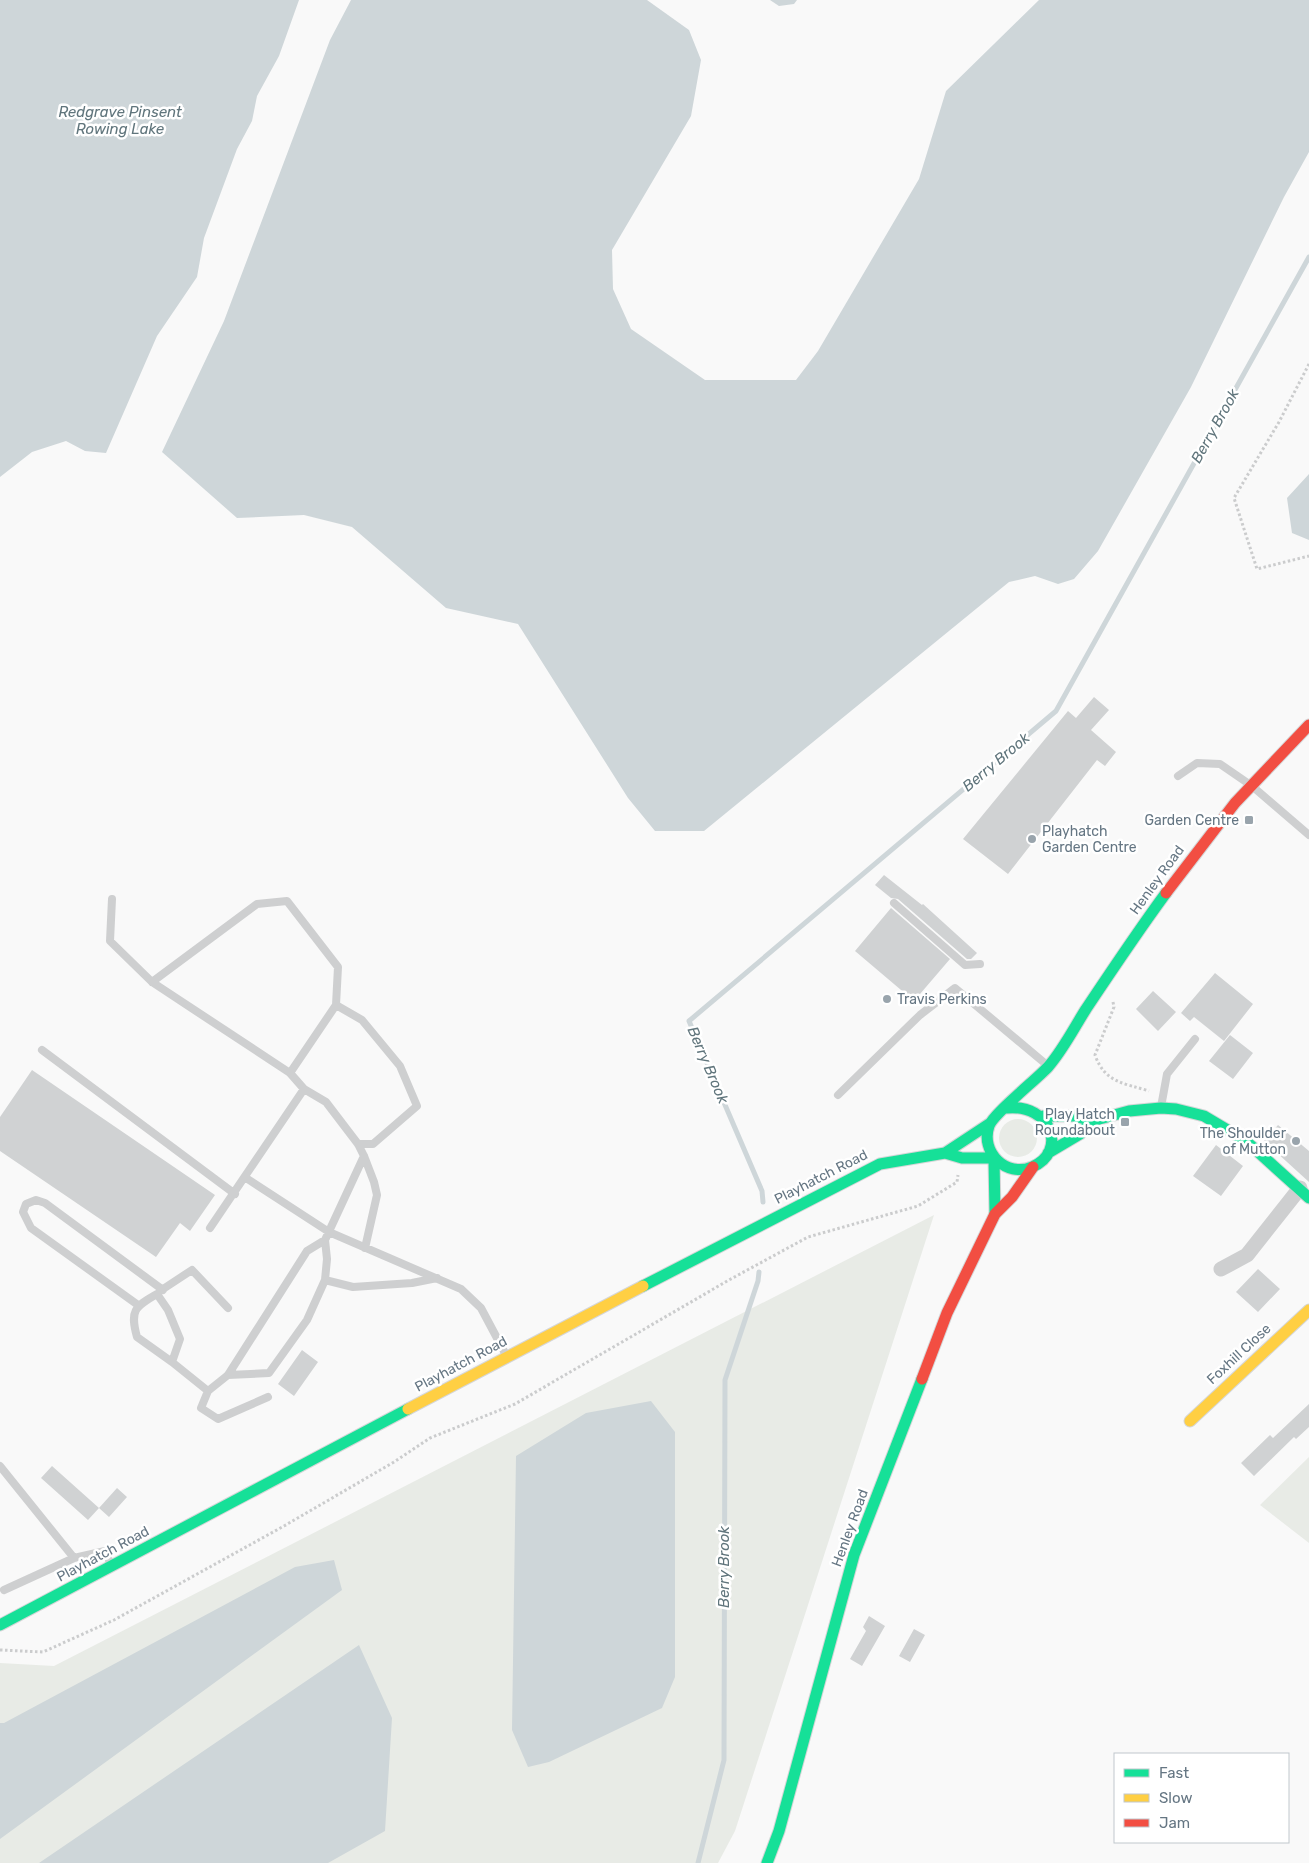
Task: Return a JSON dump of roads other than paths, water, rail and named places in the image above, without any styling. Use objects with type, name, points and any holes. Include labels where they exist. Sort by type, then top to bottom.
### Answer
[{"type":"main road","name":"Henley Road","points":[[1006,1108],[1031,1080],[1048,1067],[1205,838],[1309,725]]},
{"type":"main road","name":"Henley Road","points":[[1046,1084],[1048,1067]]},
{"type":"main road","points":[[1092,1121],[1080,1134],[1048,1152],[1033,1167],[1016,1170],[1001,1165],[994,1158],[986,1142],[990,1124],[999,1112],[1006,1108],[1025,1106],[1042,1112],[1075,1116],[1092,1121],[1129,1111],[1161,1108],[1176,1109],[1204,1116],[1246,1141],[1305,1193]]},
{"type":"main road","points":[[1042,1112],[1050,1130],[1051,1137],[1048,1152]]},
{"type":"main road","name":"Playhatch Road","points":[[945,1153],[990,1124]]},
{"type":"main road","name":"Playhatch Road","points":[[0,1625],[507,1356],[880,1164],[917,1156],[945,1153],[962,1158],[994,1158]]},
{"type":"main road","name":"Henley Road","points":[[994,1158],[995,1214]]},
{"type":"main road","name":"Henley Road","points":[[768,1863],[779,1831],[854,1554],[947,1313],[995,1214],[1012,1197],[1033,1167]]},
{"type":"main road","name":"Foxhill Close","points":[[1190,1421],[1309,1310]]},
{"type":"street","points":[[1221,1269],[1247,1256],[1305,1193]]},
{"type":"lane","points":[[1178,776],[1197,763],[1220,764],[1252,786],[1309,835]]},
{"type":"lane","points":[[112,899],[110,941],[152,982],[290,1073],[304,1089],[326,1102],[358,1144],[374,1182],[377,1195],[366,1248]]},
{"type":"lane","points":[[152,982],[257,904],[287,901],[338,967],[336,1005],[290,1073]]},
{"type":"lane","points":[[894,903],[965,965],[980,964]]},
{"type":"lane","points":[[838,1095],[920,1015],[956,988],[1048,1067]]},
{"type":"lane","points":[[336,1005],[362,1020],[400,1066],[417,1106],[373,1144],[358,1144]]},
{"type":"lane","points":[[1161,1108],[1167,1074],[1195,1040]]},
{"type":"lane","points":[[42,1050],[235,1194]]},
{"type":"lane","points":[[210,1228],[246,1178],[304,1089]]},
{"type":"lane","points":[[268,1397],[218,1419],[200,1408],[208,1391],[228,1375],[307,1252],[325,1240],[364,1156]]},
{"type":"lane","points":[[246,1178],[329,1232],[461,1289],[481,1308],[507,1356]]},
{"type":"lane","points":[[138,1305],[31,1228],[23,1212],[26,1204],[36,1200],[45,1203],[160,1292],[180,1340],[172,1362]]},
{"type":"lane","points":[[228,1375],[269,1373],[307,1320],[325,1280],[327,1259],[325,1240]]},
{"type":"lane","points":[[208,1391],[137,1337],[132,1320],[138,1305],[192,1270],[228,1308]]},
{"type":"lane","points":[[325,1280],[353,1287],[412,1283],[437,1278]]},
{"type":"lane","points":[[0,1466],[74,1558]]},
{"type":"lane","points":[[4,1590],[74,1558],[105,1551],[112,1567]]},
{"type":"water","name":"Redgrave Pinsent Rowing Lake","points":[[0,0],[299,0],[279,56],[257,96],[252,121],[237,149],[204,238],[197,277],[157,336],[106,453],[85,451],[66,441],[32,452],[0,477]]},
{"type":"water","points":[[351,0],[647,0],[689,30],[701,60],[691,116],[612,250],[613,289],[631,329],[705,380],[796,380],[818,351],[919,179],[946,91],[1039,0],[1309,0],[1309,152],[1284,197],[1191,387],[1098,551],[1074,579],[1058,584],[1035,576],[1009,582],[704,831],[655,831],[628,798],[518,624],[446,608],[352,527],[304,515],[237,518],[162,452],[224,321],[330,40]]},
{"type":"water","points":[[770,0],[797,0],[794,4],[779,6]]},
{"type":"water","points":[[1309,474],[1309,540],[1292,533],[1287,498]]},
{"type":"water","points":[[651,1401],[675,1432],[675,1677],[662,1708],[549,1762],[528,1767],[512,1730],[516,1456],[586,1413]]},
{"type":"water","points":[[334,1560],[342,1590],[0,1839],[0,1723],[4,1723],[295,1567]]},
{"type":"water","points":[[359,1645],[392,1718],[385,1831],[328,1863],[39,1863]]},
{"type":"waterway","name":"Berry Brook","points":[[763,1202],[762,1191],[689,1021],[1056,711],[1309,257]]},
{"type":"waterway","name":"Berry Brook","points":[[698,1863],[724,1760],[725,1380],[758,1281],[759,1272]]},
{"type":"place","name":"Garden Centre","points":[[1249,820]]},
{"type":"place","name":"Playhatch Garden Centre","points":[[1032,839]]},
{"type":"place","name":"Travis Perkins","points":[[887,999]]},
{"type":"place","name":"Play Hatch Roundabout","points":[[1125,1122]]},
{"type":"place","name":"The Shoulder of Mutton","points":[[1296,1141]]}]
